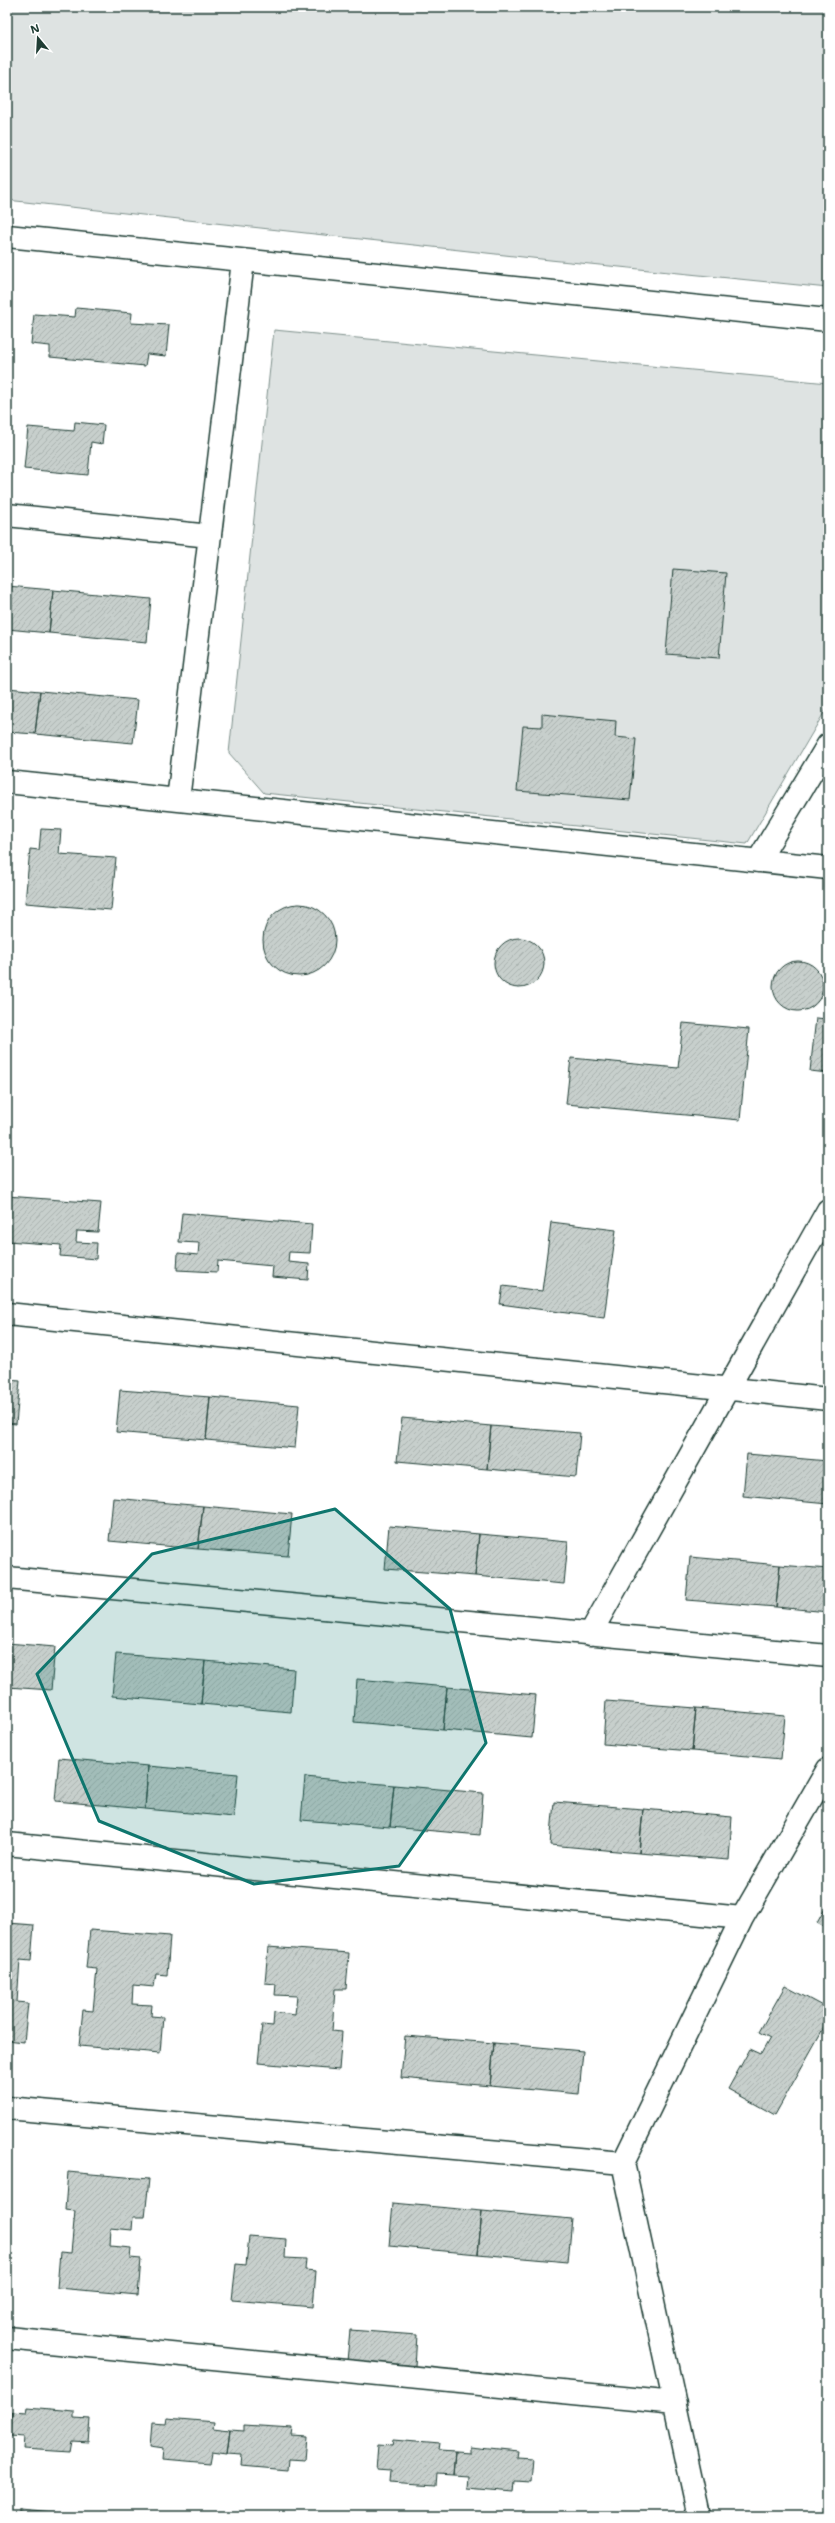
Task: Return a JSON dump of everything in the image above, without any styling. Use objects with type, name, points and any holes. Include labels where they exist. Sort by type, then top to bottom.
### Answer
[{"type":"lane","points":[[7,236],[828,320]]},
{"type":"lane","points":[[178,800],[243,261]]},
{"type":"lane","points":[[7,515],[210,536]]},
{"type":"lane","points":[[758,861],[828,746]]},
{"type":"lane","points":[[7,782],[828,868]]},
{"type":"lane","points":[[590,1634],[828,1210]]},
{"type":"lane","points":[[7,1314],[828,1399]]},
{"type":"lane","points":[[7,1578],[828,1656]]},
{"type":"lane","points":[[699,2516],[623,2163],[742,1918],[828,1769]]},
{"type":"lane","points":[[7,1844],[742,1918]]},
{"type":"lane","points":[[7,2108],[623,2163]]},
{"type":"lane","points":[[7,2338],[675,2403]]},
{"type":"highlighted area","points":[[335,1509],[450,1609],[486,1743],[399,1866],[254,1884],[99,1821],[37,1674],[152,1554]]},
{"type":"shaded area","points":[[7,7],[828,7],[828,288],[550,260],[7,200]]},
{"type":"shaded area","points":[[274,330],[828,383],[828,706],[747,844],[264,793],[229,753]]},
{"type":"building","points":[[76,308],[132,313],[131,323],[169,325],[166,356],[147,354],[145,366],[50,357],[50,346],[31,344],[34,314],[75,317]]},
{"type":"building","points":[[75,422],[104,425],[102,444],[91,442],[88,475],[24,469],[28,427],[74,431]]},
{"type":"building","points":[[673,569],[726,573],[719,658],[666,654]]},
{"type":"building","points":[[7,586],[53,590],[49,633],[7,629]]},
{"type":"building","points":[[53,590],[151,599],[147,642],[49,633]]},
{"type":"building","points":[[7,688],[40,691],[35,734],[7,732]]},
{"type":"building","points":[[40,691],[138,700],[133,743],[35,734]]},
{"type":"building","points":[[542,714],[616,721],[615,737],[636,739],[630,800],[517,791],[523,726],[542,727]]},
{"type":"building","points":[[41,829],[61,830],[59,854],[116,858],[111,910],[25,903],[30,849],[39,850]]},
{"type":"building","points":[[299,904],[319,910],[329,920],[335,940],[329,960],[319,970],[299,976],[279,970],[269,960],[263,940],[269,920],[279,910]]},
{"type":"building","points":[[514,938],[524,938],[537,945],[544,958],[544,968],[537,981],[524,988],[514,988],[505,984],[498,977],[494,968],[494,958],[498,949],[505,942]]},
{"type":"building","points":[[793,961],[803,961],[816,968],[823,981],[823,991],[816,1004],[803,1011],[793,1011],[784,1007],[777,1000],[773,991],[773,981],[777,972],[784,965]]},
{"type":"building","points":[[816,1018],[828,1019],[828,1073],[810,1071]]},
{"type":"building","points":[[683,1023],[749,1029],[740,1120],[566,1104],[571,1058],[678,1068]]},
{"type":"building","points":[[7,1196],[101,1203],[98,1232],[77,1231],[76,1242],[97,1243],[96,1259],[60,1256],[61,1245],[7,1241]]},
{"type":"building","points":[[182,1213],[312,1224],[310,1253],[289,1252],[288,1262],[309,1264],[308,1280],[272,1277],[273,1266],[218,1261],[217,1272],[177,1270],[178,1253],[198,1255],[199,1243],[179,1242]]},
{"type":"building","points":[[551,1222],[616,1230],[604,1318],[500,1304],[503,1286],[542,1291]]},
{"type":"building","points":[[7,1380],[20,1381],[16,1424],[7,1423]]},
{"type":"building","points":[[120,1390],[210,1397],[206,1440],[116,1432]]},
{"type":"building","points":[[210,1397],[299,1405],[295,1448],[206,1440]]},
{"type":"building","points":[[402,1418],[491,1426],[487,1469],[397,1461]]},
{"type":"building","points":[[491,1426],[580,1433],[576,1477],[487,1469]]},
{"type":"building","points":[[747,1454],[828,1461],[828,1504],[743,1496]]},
{"type":"building","points":[[113,1498],[203,1506],[198,1549],[109,1541]]},
{"type":"building","points":[[203,1506],[292,1514],[288,1556],[198,1549]]},
{"type":"building","points":[[389,1526],[479,1534],[475,1576],[385,1569]]},
{"type":"building","points":[[479,1534],[568,1542],[564,1584],[475,1576]]},
{"type":"building","points":[[690,1557],[780,1565],[776,1607],[686,1600]]},
{"type":"building","points":[[780,1565],[828,1569],[828,1612],[776,1607]]},
{"type":"building","points":[[7,1643],[55,1647],[51,1690],[7,1687]]},
{"type":"building","points":[[116,1654],[205,1661],[201,1704],[112,1696]]},
{"type":"building","points":[[205,1661],[294,1669],[291,1712],[201,1704]]},
{"type":"building","points":[[357,1679],[447,1687],[443,1730],[354,1722]]},
{"type":"building","points":[[447,1687],[536,1695],[532,1738],[443,1730]]},
{"type":"building","points":[[606,1701],[696,1708],[692,1751],[603,1744]]},
{"type":"building","points":[[696,1708],[785,1716],[781,1759],[692,1751]]},
{"type":"building","points":[[59,1758],[148,1766],[145,1809],[55,1801]]},
{"type":"building","points":[[148,1766],[238,1774],[234,1817],[145,1809]]},
{"type":"building","points":[[305,1777],[394,1785],[390,1827],[301,1820]]},
{"type":"building","points":[[394,1785],[483,1793],[480,1835],[390,1827]]},
{"type":"building","points":[[554,1802],[643,1809],[639,1853],[550,1845]]},
{"type":"building","points":[[643,1809],[732,1817],[729,1860],[639,1853]]},
{"type":"building","points":[[828,1903],[828,1929],[817,1923]]},
{"type":"building","points":[[7,1923],[34,1925],[31,1961],[20,1960],[17,2002],[28,2003],[24,2042],[7,2040]]},
{"type":"building","points":[[90,1930],[170,1936],[167,1975],[156,1974],[154,1987],[133,1985],[132,2004],[152,2005],[151,2016],[163,2017],[160,2053],[79,2046],[83,2010],[93,2011],[97,1969],[86,1968]]},
{"type":"building","points":[[268,1947],[349,1953],[346,1989],[335,1989],[332,2031],[342,2032],[339,2070],[258,2063],[262,2025],[273,2026],[274,2012],[295,2015],[297,1996],[275,1995],[276,1984],[265,1983]]},
{"type":"building","points":[[785,1986],[828,2009],[828,2020],[775,2115],[728,2089],[750,2049],[761,2054],[770,2038],[759,2032]]},
{"type":"building","points":[[405,2036],[494,2043],[490,2086],[401,2078]]},
{"type":"building","points":[[494,2043],[583,2051],[579,2094],[490,2086]]},
{"type":"building","points":[[68,2172],[149,2179],[145,2217],[133,2217],[132,2230],[111,2228],[110,2246],[131,2248],[130,2258],[141,2259],[138,2295],[57,2288],[60,2252],[71,2253],[75,2211],[65,2210]]},
{"type":"building","points":[[393,2203],[482,2211],[478,2254],[389,2246]]},
{"type":"building","points":[[482,2211],[572,2219],[568,2262],[478,2254]]},
{"type":"building","points":[[249,2236],[286,2239],[285,2258],[306,2259],[305,2270],[316,2271],[313,2307],[232,2300],[236,2264],[246,2265]]},
{"type":"building","points":[[350,2330],[417,2335],[415,2366],[347,2361]]},
{"type":"building","points":[[27,2407],[74,2411],[74,2418],[90,2419],[88,2442],[72,2441],[70,2452],[23,2449],[24,2437],[10,2436],[12,2412],[26,2413]]},
{"type":"building","points":[[7,2412],[12,2412],[10,2436],[7,2436]]},
{"type":"building","points":[[167,2418],[214,2422],[213,2428],[230,2430],[227,2454],[212,2452],[210,2463],[163,2459],[164,2448],[150,2446],[152,2423],[166,2424]]},
{"type":"building","points":[[244,2425],[292,2428],[291,2435],[307,2436],[305,2460],[289,2459],[288,2470],[241,2466],[242,2455],[227,2454],[230,2430],[244,2431]]},
{"type":"building","points":[[393,2440],[440,2444],[439,2451],[455,2452],[453,2475],[437,2474],[436,2485],[389,2482],[390,2470],[376,2469],[378,2445],[392,2446]]},
{"type":"building","points":[[470,2446],[518,2451],[517,2457],[533,2458],[531,2482],[515,2481],[514,2492],[467,2488],[468,2476],[453,2475],[455,2452],[470,2453]]},
{"type":"building","points":[[19,2509],[66,2513],[66,2516],[19,2516]]}]
